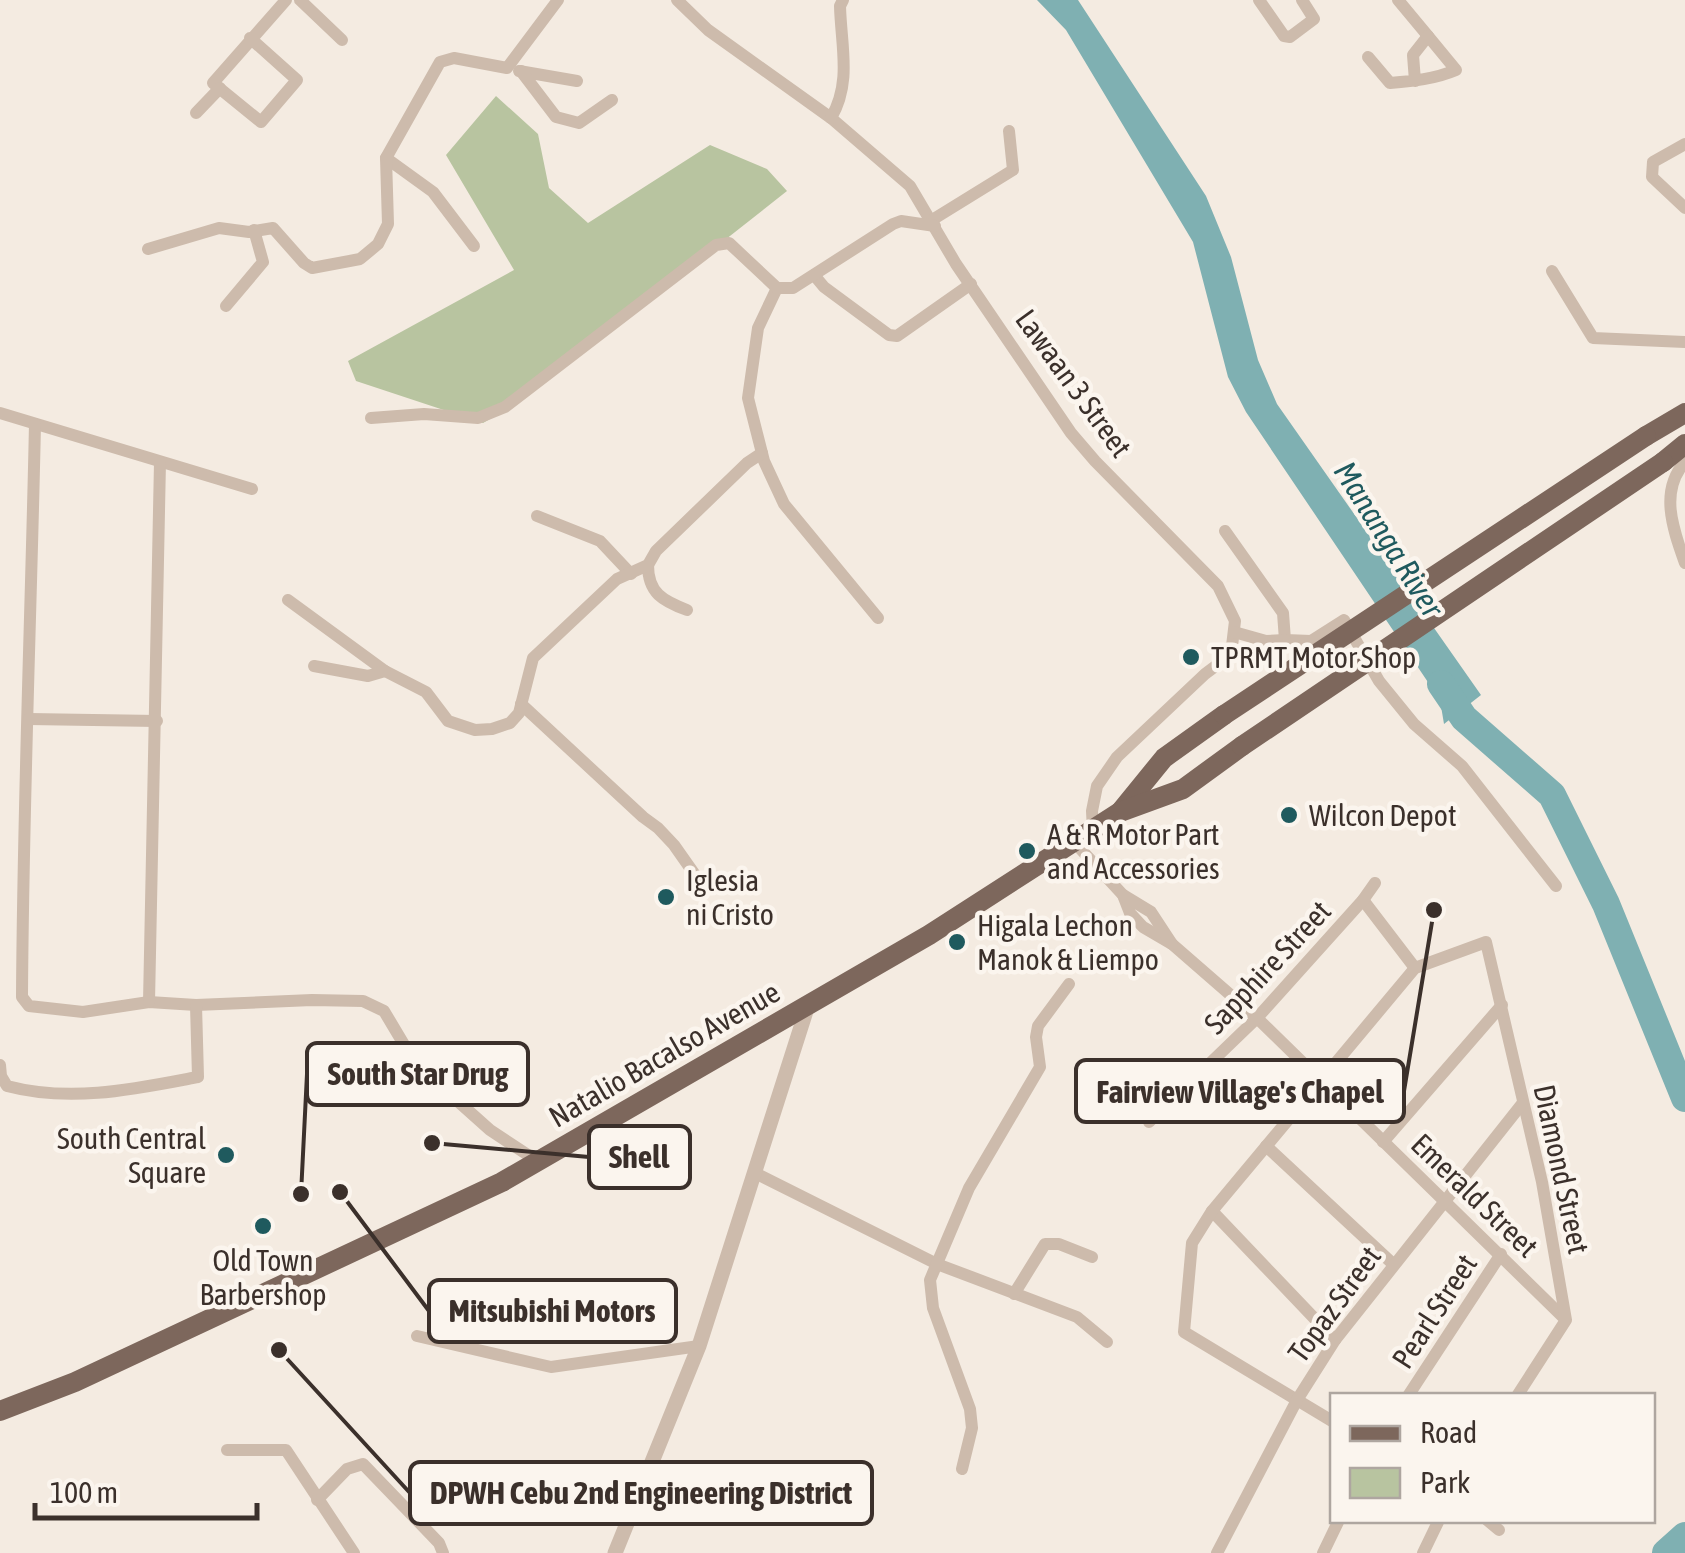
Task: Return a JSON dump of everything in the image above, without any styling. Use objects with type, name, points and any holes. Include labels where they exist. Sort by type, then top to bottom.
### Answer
[{"type":"main road","name":"Natalio Bacalso Avenue","points":[[1120,812],[1164,758],[1224,715],[1646,436],[1684,415]]},
{"type":"main road","name":"Natalio Bacalso Avenue","points":[[0,1411],[76,1382],[422,1220],[537,1161],[929,935],[1120,812],[1183,788],[1685,444]]},
{"type":"street","points":[[250,38],[297,80],[261,122],[213,82],[250,38],[286,0]]},
{"type":"street","points":[[300,0],[342,40]]},
{"type":"street","points":[[514,70],[558,0]]},
{"type":"street","name":"Lawaan 3 Street","points":[[677,0],[708,30],[832,118],[910,186],[956,264],[1071,433],[1218,586],[1235,621],[1234,632]]},
{"type":"street","points":[[832,118],[845,84],[840,6],[843,0]]},
{"type":"street","points":[[1260,0],[1284,36],[1290,37],[1314,19],[1302,0]]},
{"type":"street","points":[[1368,57],[1390,83],[1437,78],[1456,70],[1398,0]]},
{"type":"street","points":[[1415,81],[1413,55],[1428,36]]},
{"type":"street","points":[[148,248],[219,228],[248,232],[273,228],[312,268],[360,259],[378,244],[388,224],[386,158],[440,62],[454,58],[577,81]]},
{"type":"street","points":[[514,70],[556,117],[579,123],[612,100]]},
{"type":"street","points":[[196,113],[220,88]]},
{"type":"street","points":[[371,418],[424,414],[478,418],[506,407],[716,246],[729,243],[777,288],[792,288],[892,224],[933,223],[1013,170],[1010,131]]},
{"type":"street","points":[[1685,144],[1653,162],[1652,178],[1685,208]]},
{"type":"street","points":[[386,158],[433,192],[474,246]]},
{"type":"street","points":[[226,306],[263,262],[254,230]]},
{"type":"street","points":[[1552,271],[1593,338],[1685,342]]},
{"type":"street","points":[[814,275],[876,326],[897,336],[971,284]]},
{"type":"street","points":[[777,288],[758,328],[748,398],[762,453],[784,504],[878,618]]},
{"type":"street","points":[[0,413],[252,489]]},
{"type":"street","points":[[35,424],[22,997],[29,1006],[83,1012],[149,1002],[196,1005],[363,1001],[384,1011],[415,1063],[490,1130],[537,1161]]},
{"type":"street","points":[[687,610],[664,602],[655,593],[648,565],[656,551],[762,453]]},
{"type":"street","points":[[149,1002],[160,462]]},
{"type":"street","points":[[1685,462],[1672,478],[1670,493],[1673,522],[1685,562]]},
{"type":"street","points":[[538,516],[600,541],[631,574]]},
{"type":"street","points":[[1225,531],[1284,613],[1285,640]]},
{"type":"street","points":[[288,600],[385,671],[426,692],[448,721],[460,726],[498,728],[519,713],[533,658],[617,579],[648,565]]},
{"type":"street","points":[[1084,837],[1097,786],[1117,757],[1225,659],[1234,632],[1266,641],[1311,641],[1344,620],[1379,681],[1414,724],[1462,766],[1556,886]]},
{"type":"street","points":[[314,666],[368,676],[385,671]]},
{"type":"street","points":[[521,704],[658,828],[700,882]]},
{"type":"street","points":[[29,719],[157,721]]},
{"type":"street","name":"Emerald Street","points":[[1084,837],[1123,896],[1151,912],[1172,944],[1257,1018],[1566,1320]]},
{"type":"street","name":"Sapphire Street","points":[[1149,1122],[1257,1018],[1374,883]]},
{"type":"street","points":[[1330,1420],[1184,1332],[1192,1242],[1212,1211],[1318,1080],[1415,968],[1363,900]]},
{"type":"street","name":"Diamond Street","points":[[1415,968],[1486,942],[1542,1182],[1566,1320]]},
{"type":"street","points":[[962,1469],[972,1424],[929,1285],[969,1188],[1040,1067],[1038,1026],[1069,984]]},
{"type":"street","points":[[0,1066],[7,1086],[36,1094],[114,1093],[198,1077],[196,1005]]},
{"type":"street","points":[[615,1553],[700,1346],[808,1005]]},
{"type":"street","points":[[1383,1142],[1502,1005]]},
{"type":"street","name":"Topaz Street","points":[[1217,1553],[1297,1400],[1334,1340],[1522,1104]]},
{"type":"street","points":[[1266,1146],[1393,1264]]},
{"type":"street","points":[[756,1173],[937,1264],[1077,1317],[1107,1342]]},
{"type":"street","points":[[1212,1211],[1334,1340]]},
{"type":"street","points":[[1014,1294],[1045,1244],[1058,1244],[1092,1257]]},
{"type":"street","name":"Pearl Street","points":[[1410,1393],[1501,1254]]},
{"type":"street","points":[[1519,1393],[1566,1320]]},
{"type":"street","points":[[416,1336],[552,1366],[700,1346]]},
{"type":"street","points":[[228,1450],[286,1450],[354,1553]]},
{"type":"street","points":[[316,1500],[347,1469],[363,1464],[439,1543],[443,1553]]},
{"type":"street","points":[[1323,1553],[1338,1523]]},
{"type":"street","points":[[1423,1553],[1438,1523]]},
{"type":"street","points":[[1491,1523],[1500,1530]]},
{"type":"green space","points":[[496,96],[538,134],[549,188],[588,223],[710,145],[767,169],[787,191],[518,403],[483,423],[356,381],[348,361],[514,270],[446,155]]},
{"type":"water","points":[[1037,0],[1078,0],[1206,196],[1231,257],[1258,360],[1277,404],[1481,695],[1444,724],[1440,700],[1246,412],[1228,377],[1193,242],[1066,30]]},
{"type":"waterway","name":"Mananga River","points":[[1441,684],[1464,718],[1552,795],[1606,904],[1685,1098]]},
{"type":"waterway","name":"Mananga River","points":[[1666,1553],[1685,1536]]},
{"type":"place","name":"TPRMT Motor Shop","points":[[1191,657]]},
{"type":"place","name":"Wilcon Depot","points":[[1289,815]]},
{"type":"place","name":"A & R Motor Part and Accessories","points":[[1027,851]]},
{"type":"place","name":"Iglesia ni Cristo","points":[[666,897]]},
{"type":"place","name":"Fairview Village's Chapel","points":[[1434,910]]},
{"type":"place","name":"Higala Lechon Manok & Liempo","points":[[957,942]]},
{"type":"place","name":"Shell","points":[[432,1143]]},
{"type":"place","name":"South Central Square","points":[[226,1155]]},
{"type":"place","name":"Mitsubishi Motors","points":[[340,1192]]},
{"type":"place","name":"South Star Drug","points":[[301,1194]]},
{"type":"place","name":"Old Town Barbershop","points":[[263,1226]]},
{"type":"place","name":"DPWH Cebu 2nd Engineering District","points":[[279,1350]]}]
